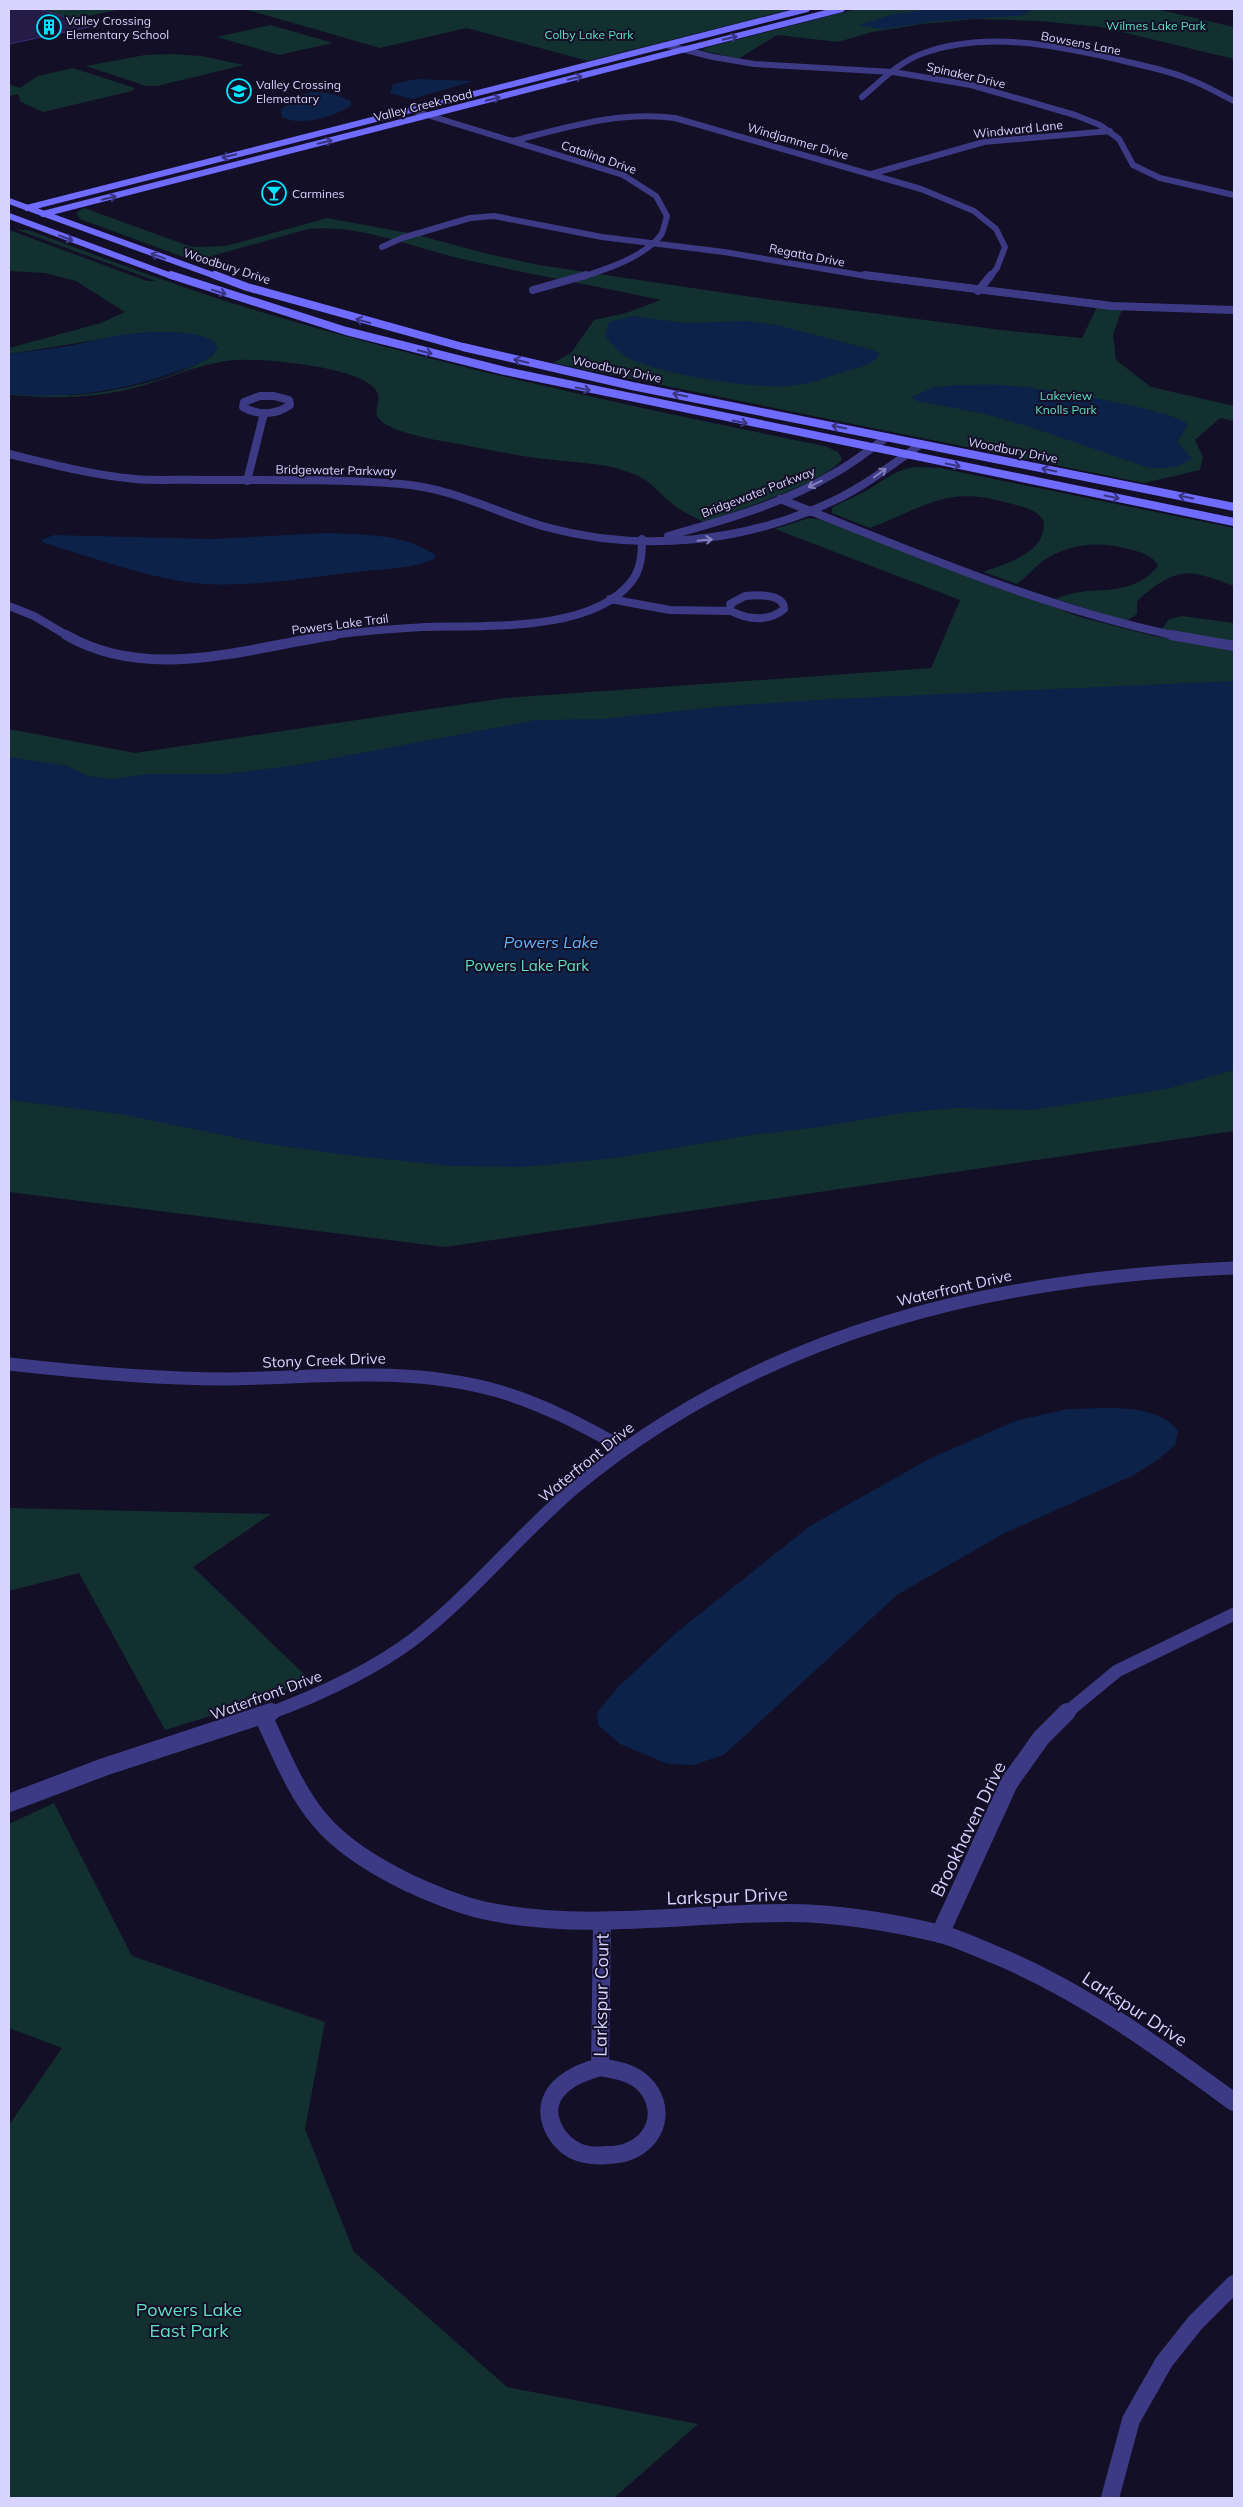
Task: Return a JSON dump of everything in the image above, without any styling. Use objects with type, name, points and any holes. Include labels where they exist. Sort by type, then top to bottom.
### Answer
[{"type":"main road","name":"Valley Creek Road","points":[[9,214],[807,9]]},
{"type":"main road","name":"Valley Creek Road","points":[[9,223],[842,9]]},
{"type":"main road","name":"Woodbury Drive","points":[[9,200],[232,282],[411,334],[602,379],[1234,507]]},
{"type":"main road","name":"Woodbury Drive","points":[[9,214],[20,220],[206,288],[384,341],[600,393],[1234,522]]},
{"type":"street","name":"Bowsens Lane","points":[[862,97],[893,72],[923,53],[952,46],[992,43],[1040,45],[1082,51],[1172,73],[1197,82],[1234,101]]},
{"type":"street","name":"Spinaker Drive","points":[[666,45],[754,64],[893,72],[971,85],[1075,115],[1110,131],[1119,139],[1133,165],[1146,172],[1178,184],[1234,195]]},
{"type":"street","name":"Catalina Drive","points":[[411,110],[623,175],[654,192],[663,201],[668,216],[662,233],[653,243],[628,259],[589,275],[533,290]]},
{"type":"street","name":"Windjammer Drive","points":[[513,141],[610,116],[652,114],[675,118],[871,174],[959,203],[974,211],[996,229],[1004,247],[1003,257],[978,291]]},
{"type":"street","name":"Windward Lane","points":[[871,174],[957,148],[984,142],[1110,131]]},
{"type":"street","name":"Regatta Drive","points":[[382,246],[402,238],[482,216],[653,243],[749,255],[868,278],[1112,306],[1234,310]]},
{"type":"street","points":[[267,396],[281,396],[291,402],[284,410],[264,412],[251,411],[242,404],[253,397],[267,396]]},
{"type":"street","points":[[247,481],[264,412]]},
{"type":"street","name":"Bridgewater Parkway","points":[[656,539],[713,524],[780,499],[828,478],[887,437]]},
{"type":"street","name":"Bridgewater Parkway","points":[[9,454],[76,471],[156,480],[369,481],[421,486],[467,497],[552,529],[596,537],[694,541],[732,536],[763,528],[810,510],[860,487],[921,444]]},
{"type":"street","points":[[780,499],[1077,611],[1154,632],[1234,646]]},
{"type":"street","name":"Powers Lake Trail","points":[[9,606],[28,612],[73,639],[105,652],[161,660],[217,658],[338,634],[536,622],[563,616],[610,599],[634,580],[640,567],[642,539]]},
{"type":"street","points":[[610,599],[642,608],[667,611],[731,610],[742,616],[768,617],[781,612],[784,606],[770,597],[745,596],[730,604],[731,610]]},
{"type":"street","name":"Waterfront Drive","points":[[9,1803],[92,1769],[263,1716],[338,1686],[418,1636],[451,1608],[572,1490],[626,1449],[692,1404],[739,1379],[862,1329],[932,1309],[1055,1282],[1119,1274],[1234,1268]]},
{"type":"street","name":"Stony Creek Drive","points":[[9,1364],[110,1376],[165,1379],[276,1378],[383,1373],[433,1377],[480,1386],[528,1400],[583,1425],[626,1449]]},
{"type":"street","name":"Brookhaven Drive","points":[[940,1934],[1009,1783],[1041,1738],[1076,1703],[1117,1671],[1234,1614]]},
{"type":"street","name":"Larkspur Drive","points":[[263,1716],[298,1786],[320,1820],[367,1862],[426,1894],[486,1911],[542,1921],[602,1923],[733,1914],[790,1913],[861,1919],[940,1934],[1016,1962],[1082,1996],[1139,2033],[1234,2102]]},
{"type":"street","name":"Larkspur Court","points":[[600,2067],[602,1923]]},
{"type":"street","name":"Larkspur Court","points":[[600,2067],[618,2069],[640,2079],[655,2096],[658,2110],[657,2124],[649,2137],[638,2148],[622,2154],[605,2157],[586,2155],[569,2148],[556,2136],[550,2122],[549,2106],[555,2091],[566,2079],[582,2071],[600,2067]]},
{"type":"street","points":[[1110,2498],[1131,2420],[1164,2362],[1195,2323],[1234,2284]]},
{"type":"green space","points":[[54,9],[117,10],[74,19],[40,12]]},
{"type":"green space","name":"Colby Lake Park","points":[[244,9],[793,9],[588,61],[467,28],[380,48]]},
{"type":"green space","name":"Wilmes Lake Park","points":[[856,9],[1156,9],[1234,27],[1234,59],[1101,27],[1039,21],[976,19],[922,24],[872,32],[838,42],[777,35],[738,59],[702,50]]},
{"type":"green space","points":[[271,25],[333,43],[279,55],[217,37]]},
{"type":"green space","points":[[145,55],[201,56],[244,65],[157,86],[146,86],[86,66]]},
{"type":"green space","points":[[73,68],[135,88],[132,91],[43,112],[21,102],[18,94],[9,96],[9,84],[20,88],[38,76]]},
{"type":"green space","name":"Lakeview Knolls Park","points":[[84,208],[192,247],[226,246],[327,218],[414,234],[484,253],[539,265],[759,298],[1001,330],[1082,338],[1098,305],[1123,307],[1113,334],[1116,360],[1151,387],[1234,406],[1234,421],[1220,418],[1195,440],[1203,457],[1200,470],[1144,483],[553,363],[571,353],[594,320],[626,313],[661,300],[471,261],[370,234],[329,228],[308,229],[194,261],[80,219],[76,213]]},
{"type":"green space","points":[[15,229],[31,231],[206,295],[334,333],[544,386],[825,446],[838,452],[842,459],[833,468],[819,477],[800,486],[704,522],[677,508],[652,485],[641,478],[617,468],[509,454],[416,436],[401,431],[380,420],[376,410],[378,395],[375,389],[366,382],[353,376],[317,367],[279,362],[235,360],[219,362],[145,385],[100,395],[55,397],[9,395],[76,395],[110,391],[167,377],[200,363],[214,354],[214,342],[191,334],[140,333],[9,354],[9,348],[101,323],[125,312],[76,281],[45,273],[9,271],[9,230],[147,281],[156,281]]},
{"type":"green space","points":[[908,468],[940,468],[1234,528],[1234,586],[1195,574],[1175,576],[1164,580],[1140,598],[1137,602],[1137,614],[1126,621],[1056,599],[1069,594],[1122,588],[1134,584],[1146,577],[1158,566],[1151,557],[1140,552],[1109,545],[1075,547],[1064,550],[1043,561],[1017,584],[984,572],[1023,555],[1038,542],[1043,533],[1044,522],[1035,512],[1026,508],[989,498],[953,497],[923,505],[870,528],[832,513],[832,508],[864,492],[889,476]]},
{"type":"green space","name":"Powers Lake","points":[[809,518],[824,520],[1080,617],[1154,636],[1234,650],[1234,1131],[445,1247],[9,1192],[9,729],[135,753],[505,698],[931,668],[960,600],[775,529]]},
{"type":"green space","points":[[1182,616],[1234,623],[1234,642],[1162,629],[1169,619]]},
{"type":"green space","points":[[9,1508],[271,1514],[193,1567],[310,1680],[243,1706],[165,1730],[79,1573],[9,1591]]},
{"type":"green space","name":"Powers Lake East Park","points":[[54,1803],[132,1956],[325,2022],[305,2129],[354,2252],[507,2387],[698,2424],[614,2498],[9,2498],[9,2125],[62,2048],[9,2028],[9,1824]]},
{"type":"water","points":[[928,9],[1029,9],[1031,11],[1020,16],[935,21],[882,29],[859,25],[891,15]]},
{"type":"water","points":[[416,79],[474,81],[412,99],[390,93],[393,84]]},
{"type":"water","points":[[313,92],[328,93],[342,97],[351,101],[351,106],[335,114],[308,121],[290,120],[282,117],[281,110],[288,103],[299,96]]},
{"type":"water","points":[[631,316],[686,323],[748,321],[781,326],[873,350],[880,354],[864,366],[802,384],[772,386],[731,383],[663,370],[644,365],[623,355],[605,336],[609,322]]},
{"type":"water","points":[[178,332],[198,335],[214,342],[218,348],[210,357],[193,366],[134,385],[73,395],[9,394],[9,354],[69,346],[119,335]]},
{"type":"water","points":[[954,385],[1000,385],[1029,388],[1078,395],[1161,413],[1179,419],[1188,425],[1177,442],[1192,458],[1178,466],[1150,468],[1027,426],[981,413],[917,401],[912,397],[932,388]]},
{"type":"water","points":[[327,533],[383,536],[397,539],[423,548],[435,555],[435,558],[428,562],[397,568],[262,583],[224,585],[186,582],[145,573],[44,543],[41,540],[54,535],[213,539]]},
{"type":"water","name":"Powers Lake","points":[[1234,681],[1234,1070],[1166,1089],[1033,1110],[954,1108],[902,1113],[820,1127],[751,1135],[616,1158],[522,1167],[451,1166],[346,1155],[262,1143],[120,1114],[9,1100],[9,757],[68,766],[88,776],[112,779],[150,774],[225,774],[297,765],[536,720],[603,719],[726,706],[833,699]]},
{"type":"water","points":[[1068,1409],[1127,1409],[1156,1415],[1168,1421],[1178,1431],[1175,1445],[1159,1459],[1134,1475],[1003,1534],[897,1595],[724,1755],[693,1765],[668,1764],[620,1744],[598,1725],[597,1713],[616,1689],[677,1632],[810,1526],[929,1459],[1015,1421]]},
{"type":"building","name":"Valley Crossing Elementary School","points":[[9,9],[39,9],[94,26],[9,44]]},
{"type":"place","name":"Valley Crossing Elementary School","points":[[49,27]]},
{"type":"place","name":"Valley Crossing Elementary","points":[[239,91]]},
{"type":"place","name":"Carmines","points":[[274,193]]},
{"type":"park label","name":"Powers Lake Park","points":[[527,965]]}]
